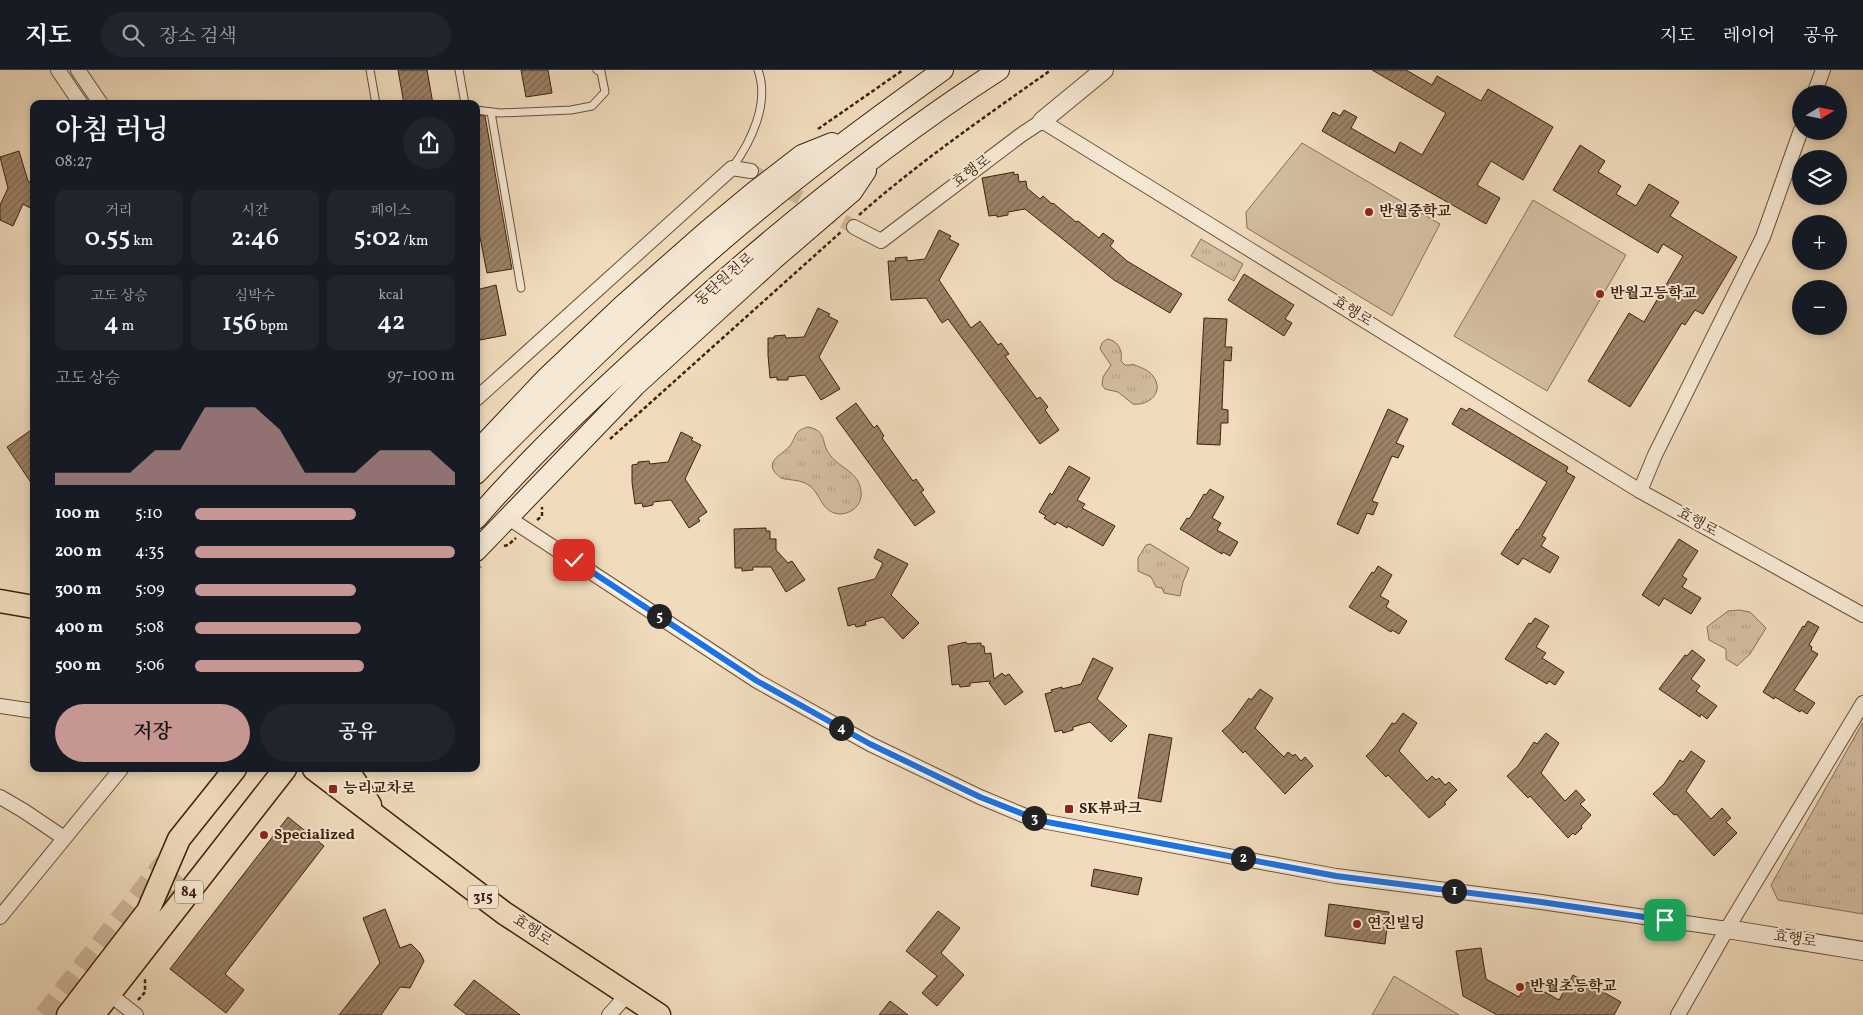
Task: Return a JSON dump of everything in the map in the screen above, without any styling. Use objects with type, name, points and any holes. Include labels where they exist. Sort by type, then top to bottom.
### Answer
[{"type":"main road","name":"동탄원천로","points":[[480,470],[594,356],[757,211],[857,132],[943,70]]},
{"type":"main road","name":"동탄원천로","points":[[480,515],[579,412],[726,278],[823,197],[902,135],[999,70]]},
{"type":"main road","points":[[480,448],[545,379],[623,305],[707,231],[802,155],[857,132]]},
{"type":"main road","points":[[480,557],[508,517],[635,386],[773,260],[852,192],[877,155]]},
{"type":"main road","points":[[0,601],[30,606]]},
{"type":"main road","name":"84","points":[[93,1015],[102,988],[148,911],[179,839],[234,772]]},
{"type":"main road","name":"84","points":[[68,1015],[102,988],[282,772]]},
{"type":"main road","name":"효행로","points":[[318,772],[504,913],[659,1015]]},
{"type":"main road","points":[[349,772],[377,816]]},
{"type":"street","points":[[58,70],[78,100]]},
{"type":"street","points":[[78,70],[97,100]]},
{"type":"street","points":[[1042,121],[1104,70]]},
{"type":"street","points":[[1817,85],[1823,70]]},
{"type":"street","name":"효행로","points":[[852,224],[881,241],[1021,134],[1042,121],[1640,491],[1863,615]]},
{"type":"street","points":[[1640,491],[1655,456],[1762,237],[1797,140]]},
{"type":"street","points":[[480,390],[732,168],[751,171]]},
{"type":"street","points":[[508,517],[757,681],[870,744],[980,797],[1023,814],[1047,822],[1336,876],[1541,902],[1727,929]]},
{"type":"street","points":[[1678,1015],[1727,929],[1863,704]]},
{"type":"street","points":[[0,706],[30,710]]},
{"type":"street","points":[[0,918],[119,772]]},
{"type":"street","points":[[0,797],[64,838]]},
{"type":"street","name":"효행로","points":[[1727,929],[1863,951]]},
{"type":"street","points":[[102,988],[136,1015]]},
{"type":"street","points":[[609,1015],[626,995]]},
{"type":"lane","points":[[370,70],[375,100]]},
{"type":"lane","points":[[460,70],[464,100]]},
{"type":"lane","points":[[480,111],[500,113],[571,110],[592,106],[605,92],[601,72],[597,70]]},
{"type":"lane","points":[[732,168],[745,150],[756,122],[762,96],[761,78],[758,70]]},
{"type":"lane","points":[[491,112],[521,288]]},
{"type":"path","points":[[605,443],[852,224],[891,186],[1051,70]]},
{"type":"path","points":[[501,546],[508,545],[542,516],[542,503]]},
{"type":"green space","points":[[1302,143],[1440,224],[1392,316],[1247,228],[1246,212]]},
{"type":"green space","points":[[1533,200],[1626,255],[1547,391],[1454,336]]},
{"type":"green space","points":[[1201,239],[1243,264],[1234,281],[1191,256]]},
{"type":"green space","points":[[1107,339],[1117,344],[1121,353],[1121,361],[1125,365],[1132,364],[1140,367],[1153,376],[1157,387],[1154,397],[1145,403],[1133,404],[1118,392],[1105,389],[1102,385],[1103,377],[1111,365],[1100,349],[1102,343]]},
{"type":"green space","points":[[808,427],[821,434],[830,455],[853,475],[860,485],[860,501],[849,512],[844,514],[834,513],[825,507],[810,486],[800,481],[781,478],[775,473],[772,464],[774,460],[789,447],[800,430]]},
{"type":"green space","points":[[1150,544],[1189,568],[1180,596],[1164,593],[1162,588],[1156,587],[1151,577],[1138,571],[1138,558],[1146,545]]},
{"type":"green space","points":[[1728,611],[1750,612],[1766,628],[1750,654],[1737,666],[1726,659],[1726,649],[1709,640],[1707,627]]},
{"type":"green space","points":[[1863,722],[1863,914],[1778,900],[1771,885]]},
{"type":"green space","points":[[1394,976],[1459,1015],[1372,1015]]},
{"type":"building","points":[[398,70],[427,70],[432,100],[403,100]]},
{"type":"building","points":[[521,70],[548,70],[552,93],[526,97]]},
{"type":"building","points":[[1372,70],[1406,70],[1432,85],[1437,76],[1481,101],[1488,89],[1553,127],[1523,180],[1491,161],[1477,185],[1500,198],[1486,224],[1322,131],[1333,112],[1340,116],[1344,110],[1357,117],[1351,128],[1395,153],[1400,142],[1422,155],[1446,113]]},
{"type":"building","points":[[480,115],[485,116],[512,269],[487,273],[480,237]]},
{"type":"building","points":[[1580,145],[1605,161],[1598,172],[1621,186],[1616,194],[1636,206],[1649,184],[1679,202],[1670,216],[1737,257],[1703,314],[1695,310],[1685,325],[1682,323],[1630,407],[1588,381],[1629,313],[1644,322],[1683,256],[1663,244],[1658,253],[1553,190]]},
{"type":"building","points":[[19,151],[28,181],[30,182],[30,208],[23,204],[13,226],[0,220],[0,205],[8,188],[0,157]]},
{"type":"building","points":[[1014,172],[1014,175],[1018,174],[1019,182],[1026,181],[1027,188],[1040,199],[1043,196],[1099,238],[1103,233],[1114,241],[1110,246],[1127,261],[1182,294],[1170,313],[1114,280],[1025,209],[1008,212],[1008,215],[989,216],[982,178]]},
{"type":"building","points":[[939,230],[951,236],[949,239],[959,244],[939,280],[971,328],[980,321],[998,345],[1001,343],[1009,354],[1005,356],[1037,399],[1040,397],[1048,407],[1045,410],[1059,430],[1040,444],[948,319],[942,323],[926,298],[891,300],[888,261],[896,261],[895,258],[907,257],[907,261],[925,259]]},
{"type":"building","points":[[1244,274],[1294,305],[1285,319],[1292,323],[1284,336],[1228,300]]},
{"type":"building","points":[[496,285],[506,335],[480,340],[480,289]]},
{"type":"building","points":[[818,308],[830,314],[828,316],[838,321],[819,357],[840,389],[821,400],[805,375],[788,377],[788,380],[777,380],[777,377],[770,378],[768,355],[768,338],[785,335],[786,338],[804,337]]},
{"type":"building","points":[[1204,318],[1227,319],[1225,347],[1232,347],[1231,361],[1224,360],[1222,409],[1228,410],[1228,423],[1221,423],[1220,445],[1197,444]]},
{"type":"building","points":[[856,403],[874,428],[877,425],[884,436],[882,438],[913,481],[916,479],[924,490],[921,492],[935,512],[915,526],[836,418]]},
{"type":"building","points":[[1461,408],[1467,411],[1469,408],[1568,467],[1566,472],[1575,477],[1542,536],[1546,538],[1541,546],[1559,557],[1550,573],[1523,558],[1518,565],[1501,554],[1547,482],[1452,424]]},
{"type":"building","points":[[1388,409],[1408,419],[1396,443],[1404,446],[1398,458],[1392,456],[1372,501],[1378,503],[1373,515],[1367,513],[1358,534],[1337,524]]},
{"type":"building","points":[[30,431],[30,481],[7,447]]},
{"type":"building","points":[[681,432],[693,438],[691,440],[701,445],[685,479],[707,512],[698,518],[700,521],[689,528],[671,500],[653,502],[653,505],[643,507],[642,503],[635,504],[632,482],[632,465],[638,464],[638,462],[649,461],[650,464],[668,462]]},
{"type":"building","points":[[1069,466],[1090,478],[1077,500],[1085,504],[1082,508],[1115,526],[1103,546],[1068,526],[1067,528],[1057,522],[1055,525],[1044,518],[1046,516],[1039,512],[1050,493],[1052,495]]},
{"type":"building","points":[[1210,489],[1224,497],[1212,518],[1221,523],[1217,530],[1238,542],[1230,556],[1223,552],[1222,554],[1180,529],[1187,518],[1189,519],[1204,494],[1206,495]]},
{"type":"building","points":[[766,528],[766,531],[770,531],[770,539],[776,539],[776,550],[788,563],[792,561],[805,580],[786,592],[771,567],[753,567],[753,570],[742,571],[742,568],[735,568],[734,529]]},
{"type":"building","points":[[1679,539],[1698,551],[1682,576],[1687,579],[1682,587],[1701,598],[1691,614],[1664,598],[1659,606],[1642,595]]},
{"type":"building","points":[[878,549],[908,564],[891,595],[919,623],[903,639],[883,617],[865,622],[866,625],[856,627],[855,624],[848,626],[838,588],[875,579],[883,563],[874,558]]},
{"type":"building","points":[[1378,566],[1392,575],[1380,596],[1389,601],[1386,607],[1407,621],[1399,634],[1392,630],[1391,632],[1349,607]]},
{"type":"building","points":[[1535,618],[1549,626],[1536,647],[1546,653],[1542,658],[1564,672],[1555,685],[1549,681],[1547,684],[1505,659],[1529,623],[1531,624]]},
{"type":"building","points":[[1808,621],[1819,627],[1809,645],[1812,647],[1811,650],[1818,654],[1794,690],[1815,703],[1807,714],[1763,692],[1803,626]]},
{"type":"building","points":[[966,642],[967,644],[981,643],[981,646],[984,646],[985,654],[991,653],[994,679],[1002,673],[1005,676],[1009,674],[1023,692],[1005,705],[989,683],[991,681],[970,683],[970,686],[960,687],[959,684],[952,685],[948,646]]},
{"type":"building","points":[[1692,650],[1705,660],[1691,679],[1700,686],[1696,691],[1717,706],[1707,719],[1701,714],[1700,717],[1659,689],[1685,655],[1687,656]]},
{"type":"building","points":[[1093,658],[1113,668],[1097,699],[1127,726],[1111,742],[1090,722],[1073,727],[1073,730],[1063,733],[1062,730],[1055,732],[1045,694],[1052,692],[1051,690],[1081,684]]},
{"type":"building","points":[[1260,689],[1273,698],[1255,728],[1284,757],[1288,752],[1293,756],[1295,754],[1301,761],[1305,757],[1313,766],[1285,794],[1245,751],[1243,753],[1222,731],[1231,723],[1249,698],[1251,700]]},
{"type":"building","points":[[1403,713],[1417,723],[1399,751],[1427,781],[1432,776],[1436,780],[1439,778],[1445,785],[1449,782],[1457,790],[1444,803],[1446,804],[1429,818],[1388,775],[1386,777],[1366,756],[1392,723],[1395,724]]},
{"type":"building","points":[[1546,733],[1559,743],[1541,773],[1565,801],[1576,790],[1585,800],[1580,804],[1591,815],[1575,835],[1573,833],[1568,838],[1530,796],[1528,798],[1507,776],[1518,766],[1534,742],[1537,744]]},
{"type":"building","points":[[1149,734],[1172,738],[1161,802],[1138,798]]},
{"type":"building","points":[[1691,751],[1705,761],[1686,791],[1711,819],[1722,808],[1731,818],[1726,822],[1737,833],[1714,856],[1676,814],[1674,815],[1653,794],[1664,784],[1680,760],[1683,762]]},
{"type":"building","points":[[288,817],[324,846],[225,974],[244,990],[226,1013],[170,969]]},
{"type":"building","points":[[1094,869],[1142,878],[1138,895],[1091,886]]},
{"type":"building","name":"연진빌딩","points":[[1329,904],[1389,912],[1385,944],[1325,936]]},
{"type":"building","points":[[385,909],[400,948],[411,944],[420,953],[424,961],[410,988],[400,987],[381,1015],[339,1015],[380,963],[363,918]]},
{"type":"building","points":[[938,911],[960,928],[941,953],[964,975],[937,1006],[922,993],[937,976],[906,951]]},
{"type":"building","points":[[1481,948],[1486,979],[1519,997],[1527,982],[1559,1000],[1573,975],[1621,1002],[1614,1015],[1497,1015],[1463,996],[1456,951]]},
{"type":"building","points":[[474,980],[520,1015],[467,1015],[454,1005]]},
{"type":"building","points":[[890,1001],[908,1015],[879,1015]]},
{"type":"tunnel","points":[[751,171],[854,227]]},
{"type":"tunnel","points":[[44,1015],[164,863]]},
{"type":"tunnel","points":[[143,931],[185,880]]},
{"type":"place","name":"반월중학교","points":[[1369,212]]},
{"type":"place","name":"반월고등학교","points":[[1600,294]]},
{"type":"place","name":"능리교차로","points":[[333,789]]},
{"type":"place","name":"SK뷰파크","points":[[1069,809]]},
{"type":"place","name":"Specialized","points":[[264,835]]},
{"type":"place","name":"연진빌딩","points":[[1357,924]]},
{"type":"place","name":"반월초등학교","points":[[1520,987]]},
{"type":"route","points":[[574,560],[757,681],[870,744],[980,797],[1047,822],[1336,876],[1665,920]]}]
